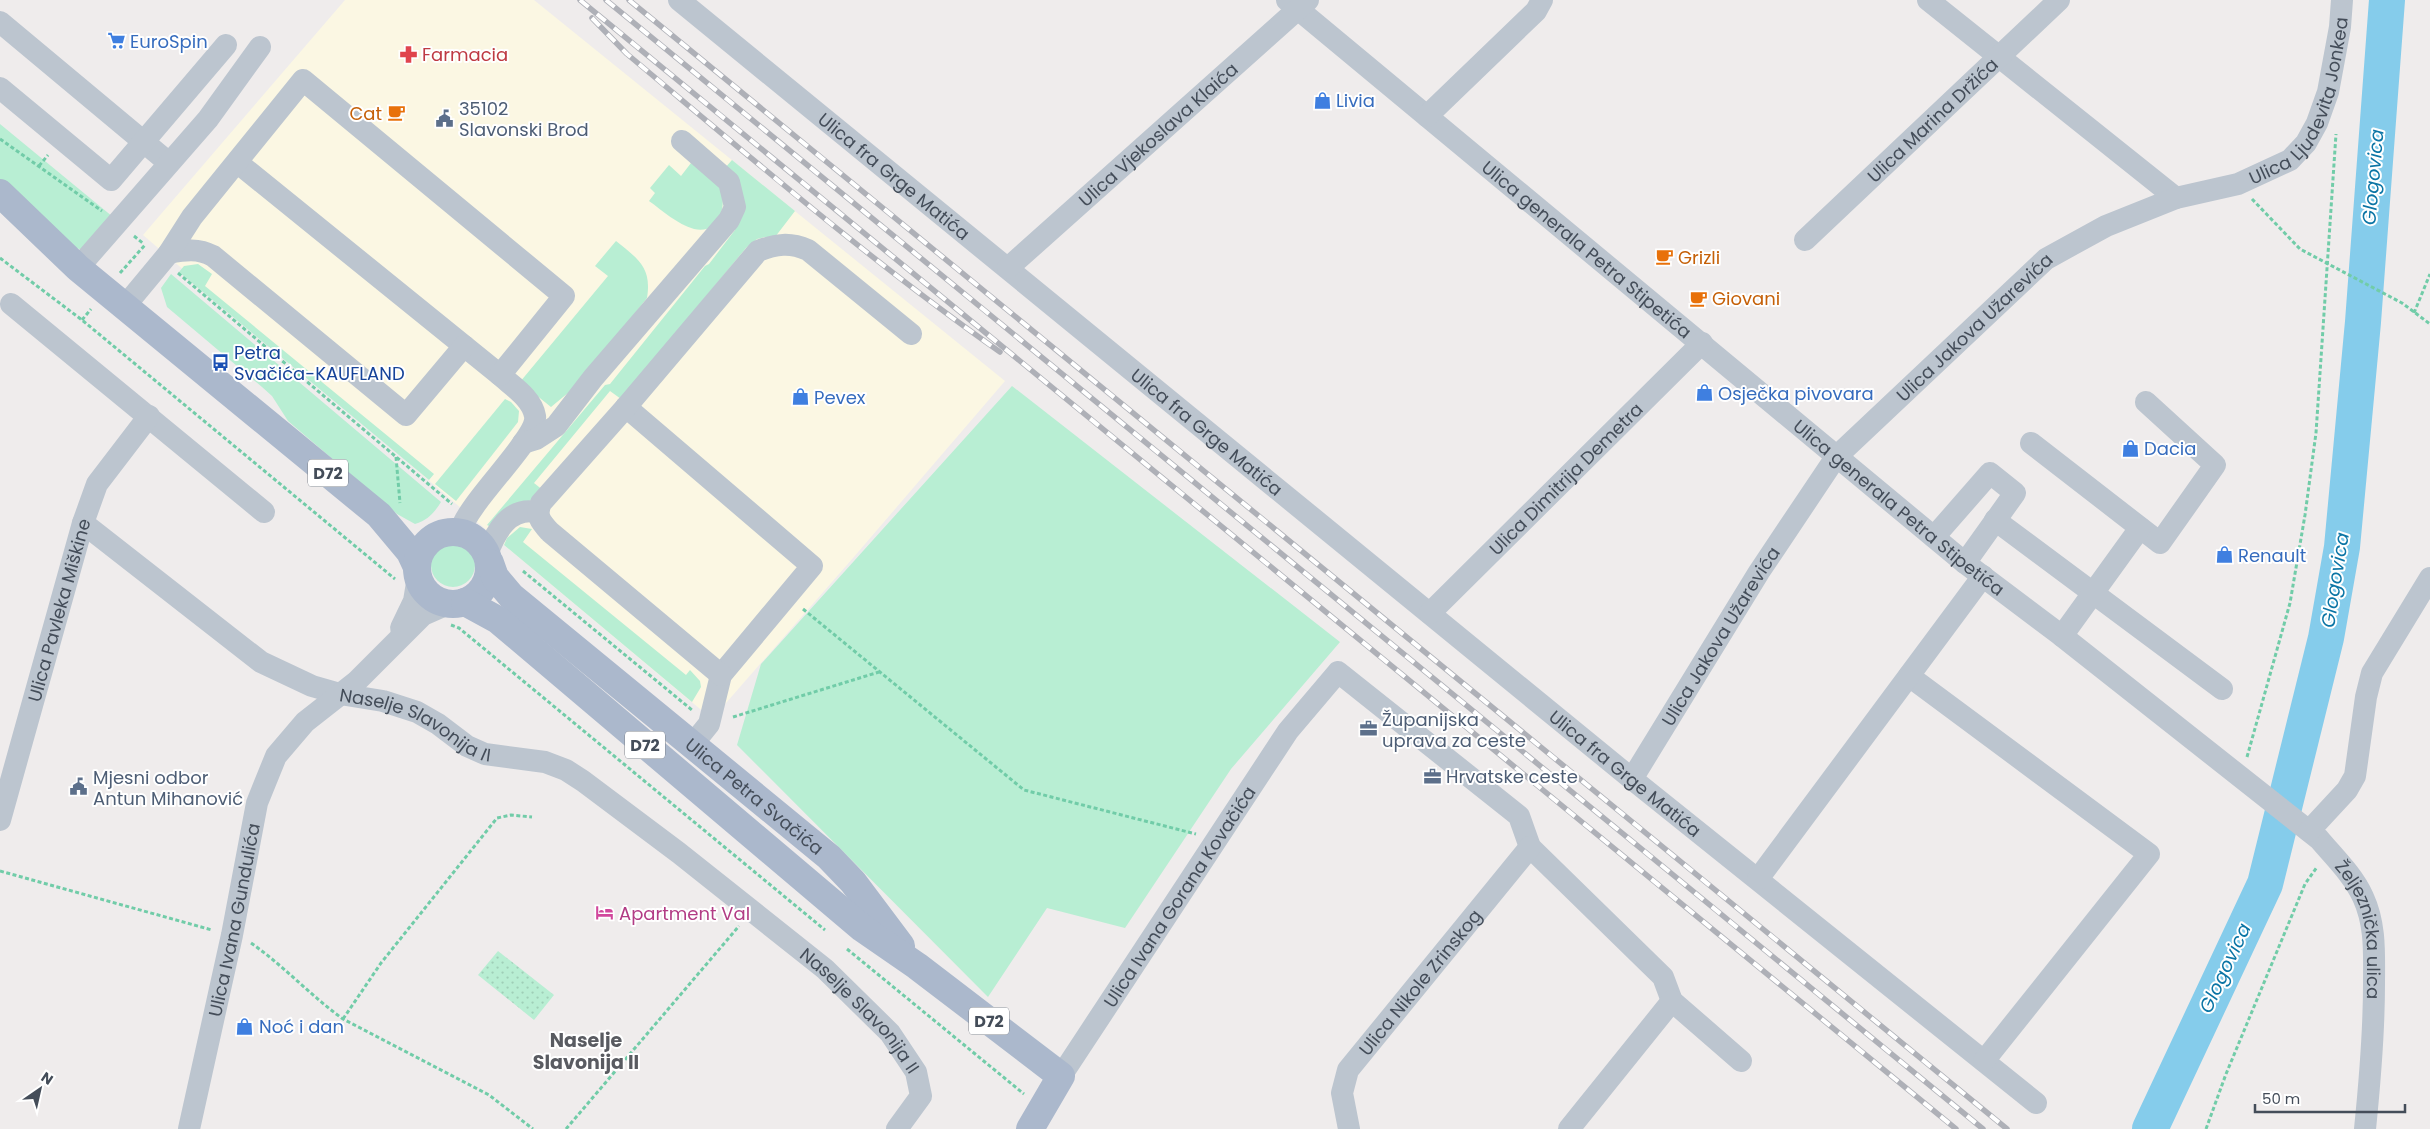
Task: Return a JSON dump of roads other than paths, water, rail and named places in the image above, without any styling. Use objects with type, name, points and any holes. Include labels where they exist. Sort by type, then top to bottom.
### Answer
[{"type":"main road","name":"D72","points":[[0,193],[78,268],[411,530],[455,527],[476,540],[488,559]]},
{"type":"main road","name":"D72","points":[[0,216],[28,237],[78,268]]},
{"type":"main road","name":"D72","points":[[390,512],[410,552],[410,575],[429,595],[453,610]]},
{"type":"main road","points":[[410,575],[423,547],[455,527]]},
{"type":"main road","points":[[453,610],[476,596],[484,587],[489,575],[488,559]]},
{"type":"main road","name":"Ulica Petra Svačića","points":[[488,559],[495,578],[511,596],[829,857],[853,882],[917,966]]},
{"type":"main road","name":"Ulica Petra Svačića","points":[[453,610],[498,620],[862,928],[917,966],[1061,1076]]},
{"type":"main road","name":"Ulica Ivana Gorana Kovačića","points":[[1036,1119],[1061,1076]]},
{"type":"street","name":"Ulica fra Grge Matića","points":[[679,0],[1632,779],[2036,1104]]},
{"type":"street","points":[[1427,116],[1536,11],[1542,0]]},
{"type":"street","points":[[1928,0],[2176,198]]},
{"type":"street","name":"Ulica Marina Držića","points":[[1805,240],[2059,0]]},
{"type":"street","name":"Ulica Ljudevita Jonkea","points":[[2176,198],[2238,184],[2290,160],[2306,142],[2318,123],[2325,102],[2340,27],[2342,0]]},
{"type":"street","name":"Ulica Vjekoslava Klaića","points":[[1008,268],[1298,3]]},
{"type":"street","name":"Ulica generala Petra Stipetića","points":[[1298,3],[1427,116],[1965,563],[2062,636],[2241,777]]},
{"type":"street","points":[[0,22],[169,163]]},
{"type":"street","points":[[0,88],[111,180],[142,141],[226,45]]},
{"type":"street","points":[[78,268],[208,119],[260,47]]},
{"type":"street","points":[[125,306],[165,258],[192,217],[238,163],[303,80],[564,296],[500,375]]},
{"type":"street","points":[[528,434],[536,439],[556,426],[593,378],[721,232],[735,207],[729,182],[682,142]]},
{"type":"street","points":[[238,163],[525,397],[535,416],[528,434],[455,527]]},
{"type":"street","name":"Ulica Jakova Užarevića","points":[[1632,779],[1758,572],[1836,457],[2046,259],[2106,226],[2176,198]]},
{"type":"street","points":[[192,217],[198,236],[213,256]]},
{"type":"street","points":[[721,675],[550,532],[540,520],[537,512],[546,496],[626,407],[758,251],[773,245],[795,244],[808,250],[910,334]]},
{"type":"street","points":[[165,258],[192,250],[203,251],[213,256],[406,416],[464,346]]},
{"type":"street","points":[[11,304],[264,512]]},
{"type":"street","name":"Ulica Dimitrija Demetra","points":[[1430,614],[1702,343]]},
{"type":"street","points":[[2031,444],[2160,543],[2215,464],[2146,402]]},
{"type":"street","points":[[626,407],[812,566],[721,675],[710,724],[692,745]]},
{"type":"street","name":"Ulica Pavleka Miškine","points":[[0,820],[83,523],[97,484],[149,416]]},
{"type":"street","points":[[1934,537],[1990,473],[2015,492],[1965,563]]},
{"type":"street","points":[[488,559],[498,530],[512,515],[522,511],[537,512]]},
{"type":"street","points":[[1995,520],[2222,688]]},
{"type":"street","name":"Naselje Slavonija II","points":[[83,523],[261,662],[312,686],[340,694],[383,701],[417,712],[438,724],[467,746],[485,754],[545,762],[566,770],[679,853],[825,969],[890,1033],[916,1072],[921,1096],[898,1129]]},
{"type":"street","points":[[2062,636],[2140,528]]},
{"type":"street","points":[[394,642],[410,611],[410,575]]},
{"type":"street","points":[[1758,879],[1983,576]]},
{"type":"street","points":[[2319,840],[2356,776],[2366,697],[2372,673],[2430,578]]},
{"type":"street","points":[[394,642],[423,615],[453,610]]},
{"type":"street","name":"Ulica Ivana Gundulića","points":[[190,1129],[232,935],[257,803],[266,776],[276,756],[305,722],[369,670],[394,642]]},
{"type":"street","name":"Ulica Ivana Gorana Kovačića","points":[[1061,1076],[1288,731],[1338,672],[1519,816],[1530,847]]},
{"type":"street","points":[[1909,676],[2149,854],[1984,1061]]},
{"type":"street","name":"Željeznička ulica","points":[[2241,777],[2319,840],[2352,877],[2363,896],[2371,918],[2374,944],[2374,1041],[2365,1129]]},
{"type":"street","points":[[1530,847],[1663,977],[1672,1001],[1741,1061]]},
{"type":"street","name":"Ulica Nikole Zrinskog","points":[[1349,1129],[1342,1093],[1348,1070],[1530,847]]},
{"type":"street","points":[[1569,1129],[1672,1001]]},
{"type":"waterway","name":"Glogovica","points":[[2150,1129],[2265,884],[2326,638],[2342,547],[2363,322],[2387,0]]},
{"type":"railway","points":[[580,0],[1956,1129]]},
{"type":"railway","points":[[606,0],[1983,1129]]},
{"type":"railway","points":[[629,0],[2007,1129]]},
{"type":"railway","points":[[592,18],[627,54],[810,207],[951,317],[1000,352]]},
{"type":"place","name":"EuroSpin","points":[[116,41]]},
{"type":"place","name":"Farmacia","points":[[408,54]]},
{"type":"place","name":"Livia","points":[[1322,100]]},
{"type":"place","name":"Cat","points":[[396,113]]},
{"type":"place","name":"35102 Slavonski Brod","points":[[445,118]]},
{"type":"place","name":"Grizli","points":[[1664,257]]},
{"type":"place","name":"Giovani","points":[[1698,298]]},
{"type":"place","name":"Petra Svačića-KAUFLAND","points":[[220,362]]},
{"type":"place","name":"Osječka pivovara","points":[[1704,393]]},
{"type":"place","name":"Pevex","points":[[800,397]]},
{"type":"place","name":"Dacia","points":[[2130,448]]},
{"type":"place","name":"Renault","points":[[2224,555]]},
{"type":"place","name":"Županijska uprava za ceste","points":[[1368,729]]},
{"type":"place","name":"Hrvatske ceste","points":[[1432,776]]},
{"type":"place","name":"Mjesni odbor Antun Mihanović","points":[[79,787]]},
{"type":"place","name":"Apartment Val","points":[[605,913]]},
{"type":"place","name":"Noć i dan","points":[[245,1026]]},
{"type":"district","name":"Naselje Slavonija II","points":[[586,1051]]}]
